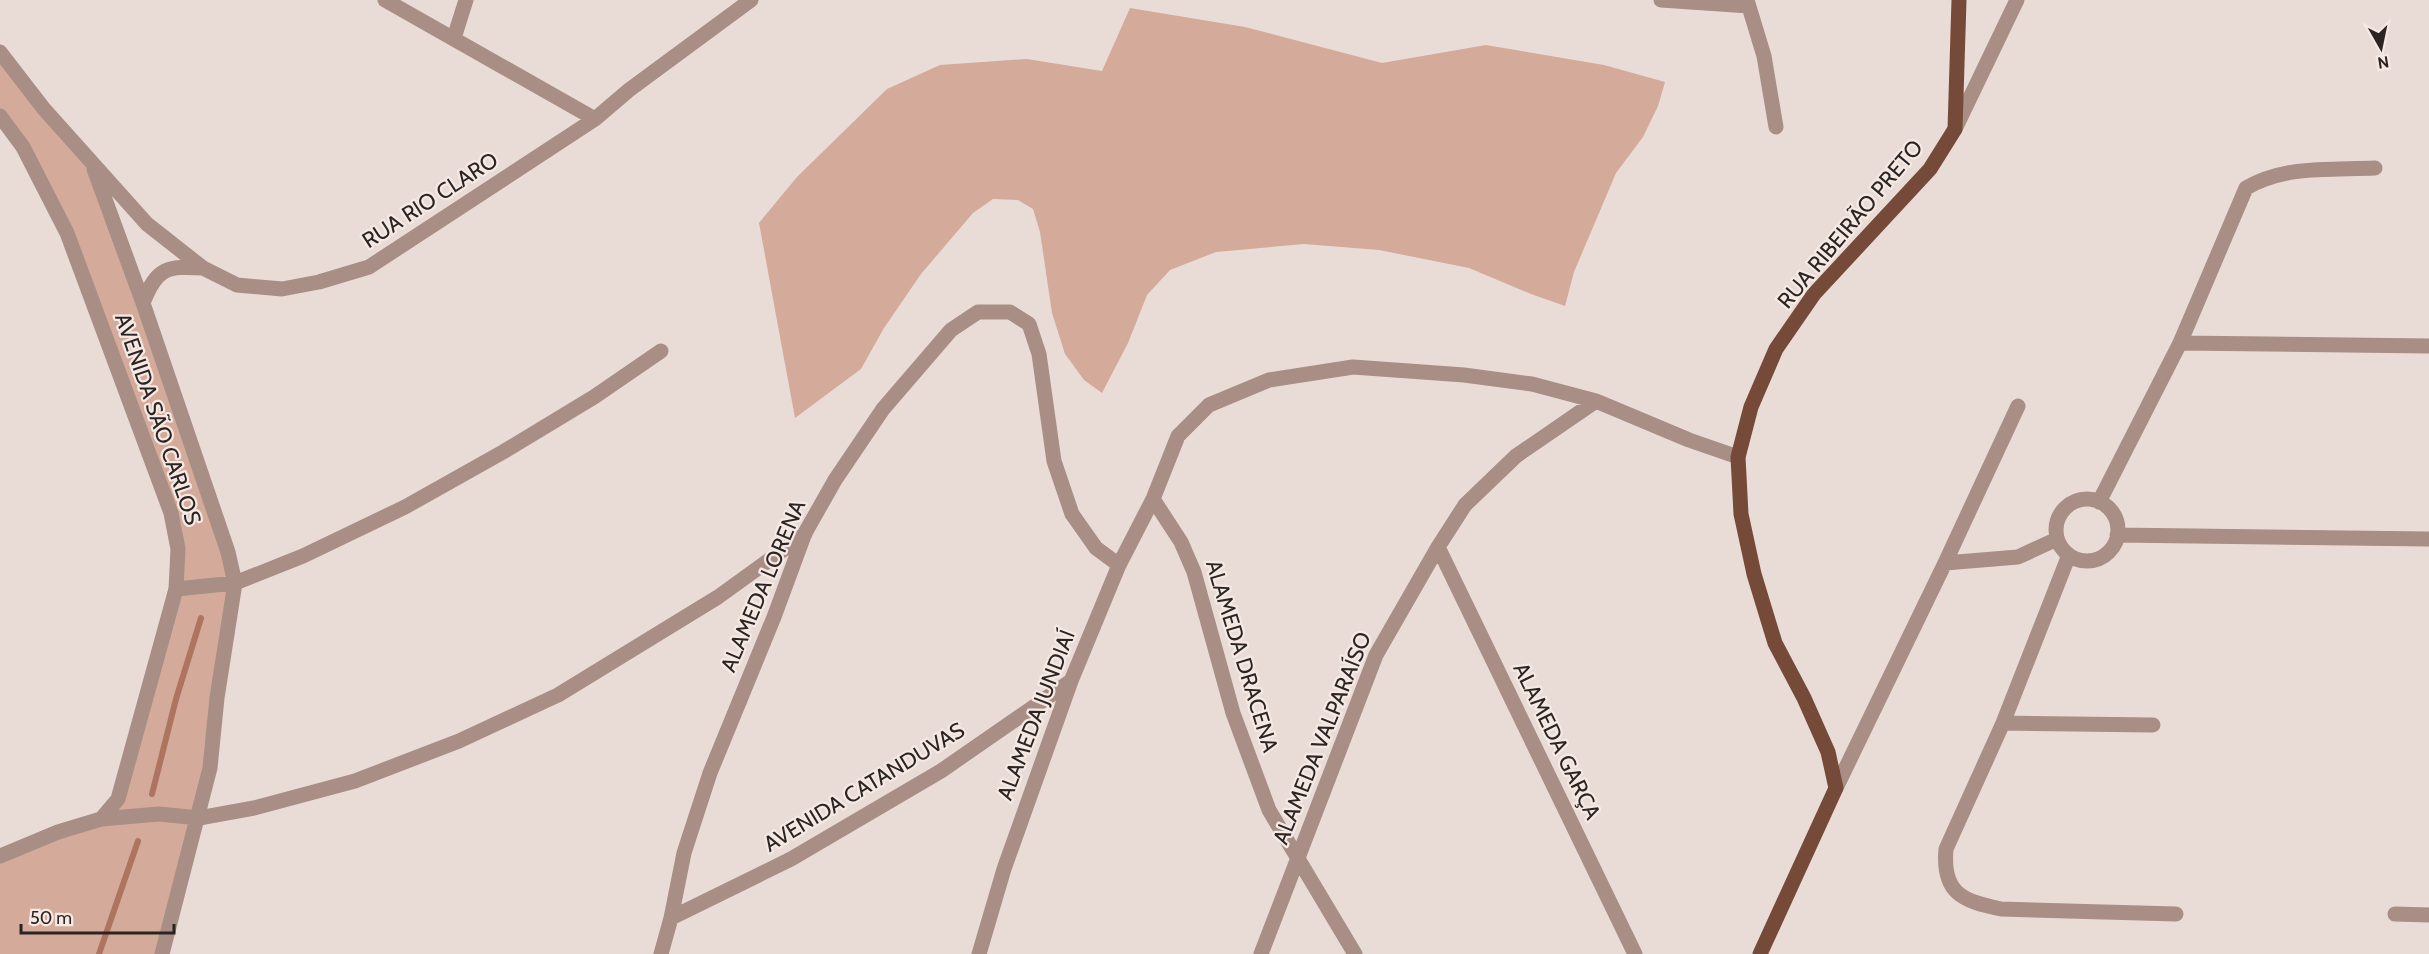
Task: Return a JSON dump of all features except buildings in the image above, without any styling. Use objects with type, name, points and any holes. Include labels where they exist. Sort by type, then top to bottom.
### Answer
[{"type":"main road","points":[[1955,129],[1959,0]]},
{"type":"main road","name":"RUA RIBEIRÃO PRETO","points":[[1836,788],[1828,752],[1804,698],[1775,643],[1754,574],[1741,514],[1738,457],[1751,407],[1776,350],[1814,294],[1930,169],[1955,129]]},
{"type":"main road","points":[[1760,954],[1836,788]]},
{"type":"street","points":[[385,0],[595,119]]},
{"type":"street","points":[[454,38],[466,0]]},
{"type":"street","name":"RUA RIO CLARO","points":[[0,52],[44,109],[147,224],[203,268],[237,285],[282,289],[318,282],[369,267],[595,119],[630,90],[751,0]]},
{"type":"street","points":[[1661,0],[1748,3],[1764,56],[1776,127]]},
{"type":"street","name":"RUA RIBEIRÃO PRETO","points":[[1955,129],[2017,0]]},
{"type":"street","name":"AVENIDA SÃO CARLOS","points":[[0,116],[23,147],[67,234],[171,513],[178,549],[177,589],[118,799],[101,819]]},
{"type":"street","points":[[90,159],[143,303],[228,552],[235,583],[217,698],[210,768],[199,818],[162,954]]},
{"type":"street","points":[[2099,502],[2180,343],[2246,188],[2264,178],[2286,172],[2375,168]]},
{"type":"street","points":[[143,303],[150,283],[163,271],[179,266],[203,268]]},
{"type":"street","name":"ALAMEDA LORENA","points":[[660,953],[671,918],[684,853],[710,773],[774,617],[805,533],[834,480],[883,409],[951,330],[978,312],[1010,312],[1029,324],[1039,354],[1054,461],[1072,514],[1096,548],[1119,565]]},
{"type":"street","points":[[2180,343],[2429,346]]},
{"type":"street","points":[[177,589],[235,583],[303,556],[405,507],[504,452],[594,397],[661,351]]},
{"type":"street","name":"ALAMEDA JUNDIAÍ","points":[[979,954],[1004,869],[1071,681],[1119,565],[1153,499],[1178,436],[1209,405],[1269,380],[1353,367],[1464,375],[1532,384],[1596,401],[1689,440],[1738,457]]},
{"type":"street","name":"ALAMEDA VALPARAÍSO","points":[[1261,954],[1376,655],[1438,547],[1465,505],[1516,456],[1596,401]]},
{"type":"street","points":[[1836,788],[2018,406]]},
{"type":"street","name":"ALAMEDA DRACENA","points":[[1153,499],[1181,542],[1194,572],[1233,713],[1269,810],[1355,954]]},
{"type":"street","points":[[2079,500],[2099,502],[2114,514],[2117,535],[2114,545],[2107,553],[2098,559],[2087,561],[2069,555],[2062,548],[2057,539],[2058,519],[2070,504],[2079,500]]},
{"type":"street","points":[[0,856],[58,832],[101,819],[159,814],[199,818],[254,808],[355,781],[459,741],[568,688],[718,597],[805,533]]},
{"type":"street","points":[[2117,535],[2429,539]]},
{"type":"street","points":[[1945,563],[2018,557],[2057,539]]},
{"type":"street","name":"ALAMEDA GARÇA","points":[[1438,547],[1635,954]]},
{"type":"street","points":[[2069,555],[2003,723],[1946,849],[1944,870],[1954,889],[1973,903],[2001,909],[2176,914]]},
{"type":"street","name":"AVENIDA CATANDUVAS","points":[[671,918],[791,858],[870,813],[960,758],[1071,681]]},
{"type":"street","points":[[2003,723],[2153,725]]},
{"type":"street","points":[[2395,914],[2429,915]]},
{"type":"shaded area","points":[[1130,8],[1245,27],[1382,63],[1486,45],[1604,65],[1665,82],[1658,106],[1643,137],[1616,173],[1574,272],[1565,306],[1469,268],[1379,250],[1304,244],[1216,252],[1170,270],[1147,295],[1128,343],[1102,393],[1084,380],[1065,354],[1052,313],[1040,232],[1033,209],[1018,200],[993,199],[973,213],[921,274],[884,328],[861,369],[795,418],[759,223],[797,177],[887,89],[940,65],[1027,59],[1102,71]]},
{"type":"shaded area","points":[[0,52],[90,159],[235,583],[210,768],[162,954],[0,954],[0,856],[101,819],[118,799],[178,549],[67,234],[0,116]]},
{"type":"waterway","points":[[152,794],[176,699],[201,618]]},
{"type":"waterway","points":[[99,954],[138,841]]}]
